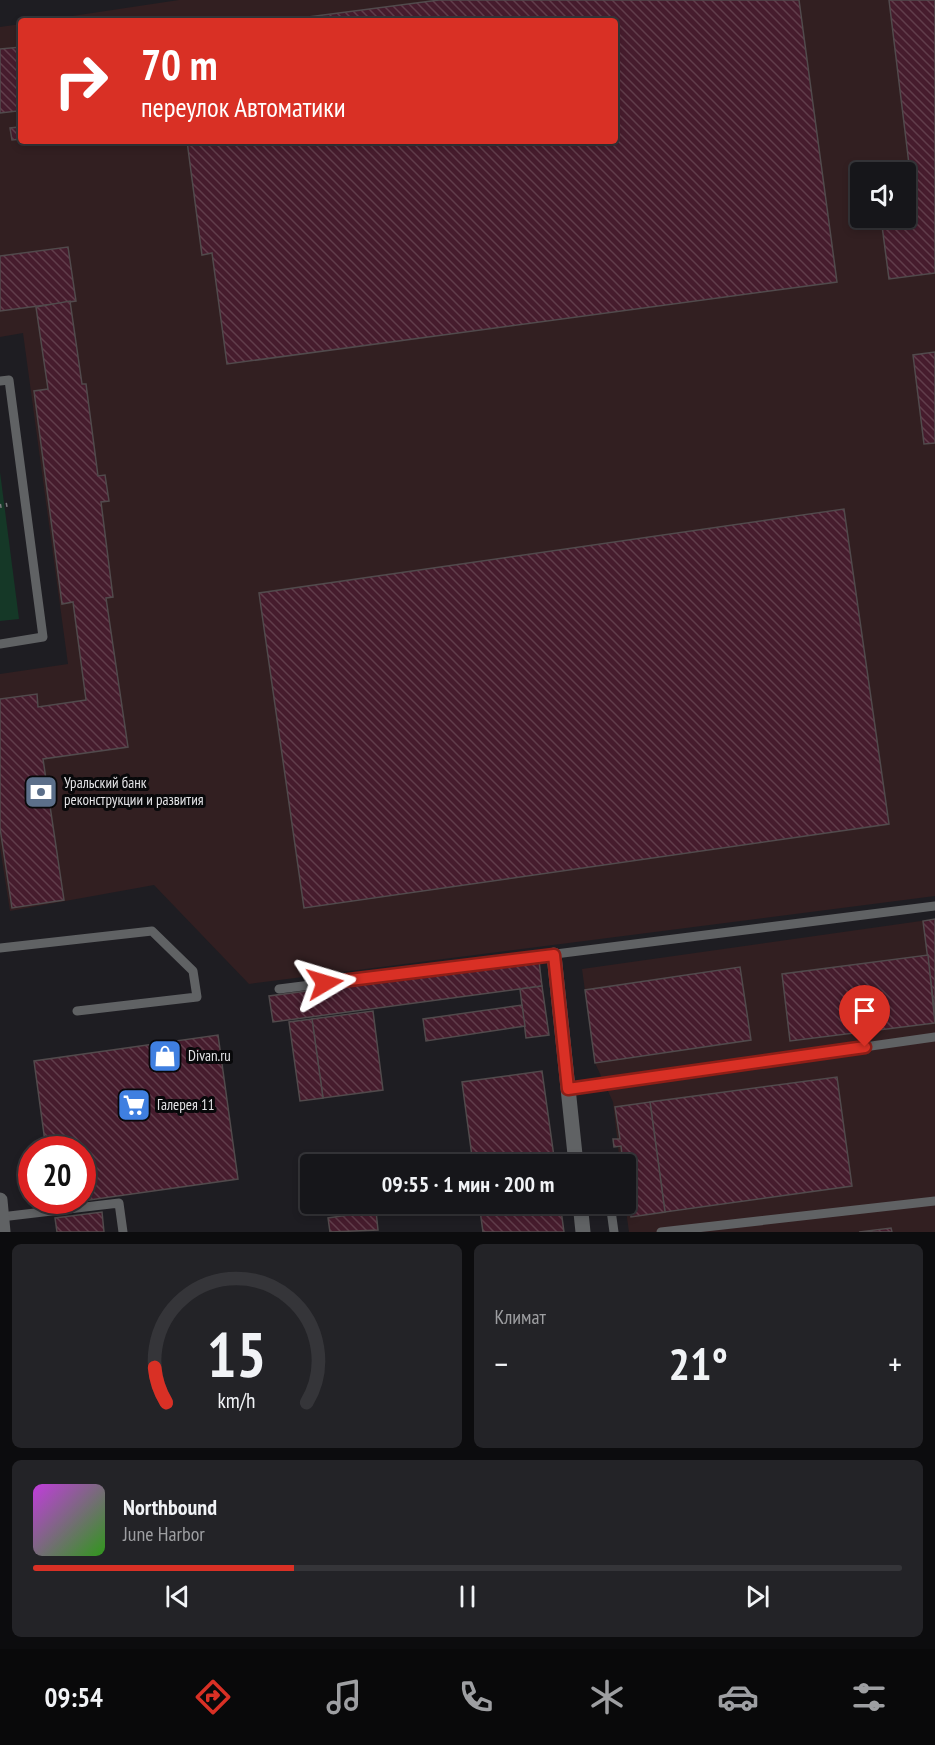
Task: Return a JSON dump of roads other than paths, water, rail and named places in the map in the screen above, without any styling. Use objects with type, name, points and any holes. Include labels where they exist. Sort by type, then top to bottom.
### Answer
[{"type":"street","points":[[554,955],[575,1154]]},
{"type":"street","points":[[0,1200],[2,1225]]},
{"type":"street","points":[[581,1214],[583,1232]]},
{"type":"lane","points":[[0,381],[9,380],[43,637],[0,644]]},
{"type":"lane","points":[[279,989],[935,906]]},
{"type":"lane","points":[[0,948],[152,932],[194,971],[197,997],[77,1011]]},
{"type":"lane","points":[[568,1089],[935,1037]]},
{"type":"lane","points":[[661,1232],[935,1201]]},
{"type":"lane","points":[[2,1225],[119,1203],[123,1232]]},
{"type":"lane","points":[[611,1214],[614,1232]]},
{"type":"place","name":"Уральский банк реконструкции и развития","points":[[41,792]]},
{"type":"place","name":"Divan.ru","points":[[165,1056]]},
{"type":"place","name":"Галерея 11","points":[[134,1105]]}]
